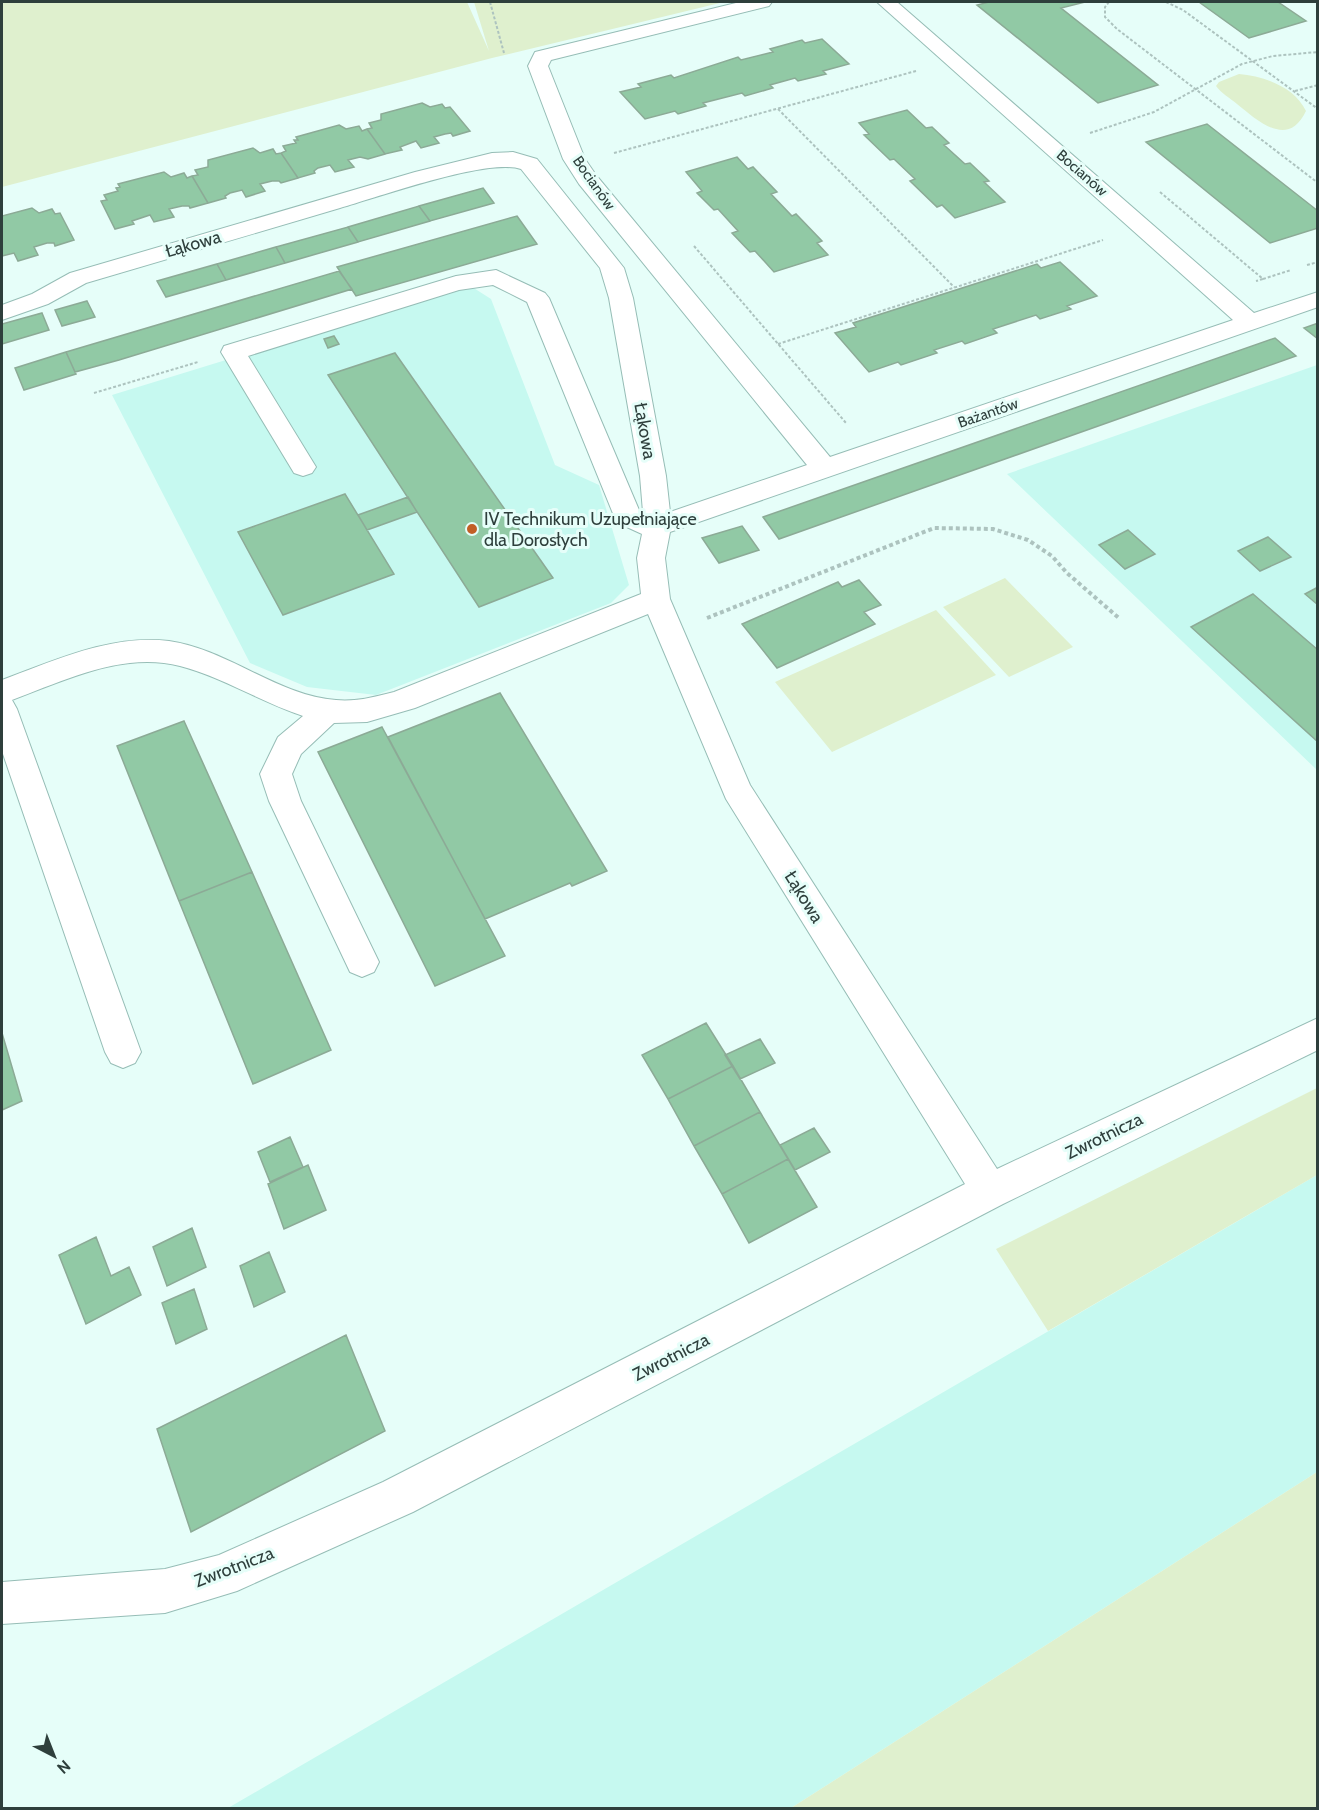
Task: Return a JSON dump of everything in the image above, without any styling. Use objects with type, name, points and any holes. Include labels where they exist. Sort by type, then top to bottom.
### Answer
[{"type":"street","name":"Bocianów","points":[[762,2],[542,56],[538,66],[574,159],[587,179],[825,470]]},
{"type":"street","name":"Bocianów","points":[[886,2],[1250,322]]},
{"type":"street","name":"Łąkowa","points":[[2,313],[40,299],[78,278],[423,177],[492,160],[513,159],[529,164],[612,268],[621,298],[653,476],[658,526],[651,558],[656,599],[736,790],[990,1191]]},
{"type":"street","points":[[303,467],[233,352],[456,284],[496,277],[537,298],[628,516],[643,525],[658,526]]},
{"type":"street","name":"Bażantów","points":[[658,526],[1317,299]]},
{"type":"street","points":[[2,692],[101,657],[124,652],[166,652],[188,656],[328,711],[352,712],[377,709],[656,599]]},
{"type":"street","points":[[2,709],[123,1052]]},
{"type":"street","points":[[328,711],[290,746],[276,774],[285,801],[362,962]]},
{"type":"street","name":"Zwrotnicza","points":[[2,1603],[165,1591],[222,1576],[398,1497],[990,1191],[1317,1033]]},
{"type":"path","points":[[1109,2],[1105,7],[1105,17],[1117,29],[1317,183]]},
{"type":"path","points":[[1166,2],[1184,10],[1317,108]]},
{"type":"path","points":[[1099,141],[1090,133],[1154,112],[1233,68],[1274,56],[1317,52]]},
{"type":"path","points":[[621,162],[613,153],[923,70]]},
{"type":"path","points":[[1294,91],[1317,85]]},
{"type":"path","points":[[777,109],[954,288]]},
{"type":"path","points":[[1154,187],[1263,279],[1222,296]]},
{"type":"path","points":[[778,344],[1110,238]]},
{"type":"path","points":[[688,240],[846,423],[800,438]]},
{"type":"path","points":[[94,393],[233,352]]},
{"type":"path","points":[[670,633],[934,528],[993,529],[1028,540],[1052,556],[1067,573],[1120,619]]},
{"type":"shaded area","points":[[2,2],[467,2],[489,51],[474,2],[724,2],[492,58],[2,187]]},
{"type":"shaded area","points":[[1239,74],[1268,80],[1287,89],[1306,111],[1299,122],[1291,128],[1282,130],[1263,124],[1216,86],[1219,82]]},
{"type":"shaded area","points":[[469,285],[491,299],[555,465],[599,485],[629,585],[611,603],[376,695],[307,687],[250,663],[112,395]]},
{"type":"shaded area","points":[[1317,365],[1317,770],[1007,474]]},
{"type":"shaded area","points":[[1005,578],[1073,647],[1009,677],[943,607]]},
{"type":"shaded area","points":[[936,610],[996,675],[832,752],[775,682]]},
{"type":"shaded area","points":[[1317,1088],[1317,1175],[1048,1331],[996,1249]]},
{"type":"shaded area","points":[[1317,1175],[1317,1472],[791,1808],[228,1808]]},
{"type":"shaded area","points":[[1317,1472],[1317,1808],[791,1808]]},
{"type":"building","points":[[989,2],[1085,2],[1061,8],[1158,85],[1098,103],[977,5]]},
{"type":"building","points":[[1199,2],[1278,2],[1306,21],[1249,38]]},
{"type":"building","points":[[822,39],[849,64],[823,71],[826,74],[798,81],[795,78],[770,85],[773,88],[745,96],[742,93],[703,103],[706,106],[678,114],[675,111],[645,119],[620,92],[641,87],[638,84],[671,75],[674,78],[738,57],[741,60],[773,52],[770,49],[802,40],[805,43]]},
{"type":"building","points":[[422,103],[430,107],[442,104],[445,108],[450,107],[470,131],[453,136],[451,133],[434,137],[439,143],[421,148],[416,141],[400,147],[402,150],[385,154],[367,129],[372,128],[369,123],[381,120],[381,114]]},
{"type":"building","points":[[907,110],[926,128],[932,127],[949,143],[944,145],[965,164],[970,163],[989,181],[984,182],[1005,202],[955,218],[942,205],[937,207],[910,181],[915,179],[894,159],[890,160],[864,135],[869,134],[859,123]]},
{"type":"building","points":[[1207,124],[1318,211],[1318,228],[1270,243],[1146,142]]},
{"type":"building","points":[[339,125],[346,129],[359,126],[362,131],[367,129],[385,154],[368,159],[360,157],[348,160],[354,167],[335,172],[330,165],[318,168],[314,171],[315,173],[298,178],[281,153],[286,151],[283,146],[296,143],[294,140],[298,140],[296,137]]},
{"type":"building","points":[[253,148],[260,153],[273,149],[276,154],[281,153],[298,178],[281,183],[272,181],[260,184],[265,191],[246,197],[242,190],[208,203],[192,176],[198,175],[195,170],[208,167],[208,160]]},
{"type":"building","points":[[737,157],[748,169],[753,167],[777,192],[771,194],[792,216],[796,214],[822,241],[817,243],[828,255],[774,272],[755,251],[750,252],[732,233],[738,231],[718,209],[714,210],[697,193],[702,191],[686,172]]},
{"type":"building","points":[[164,172],[171,177],[184,173],[187,178],[192,176],[208,203],[190,208],[182,206],[169,209],[174,217],[154,222],[150,215],[132,221],[134,224],[115,229],[101,201],[107,200],[104,195],[118,191],[116,188],[120,187],[118,184]]},
{"type":"building","points":[[483,188],[494,203],[430,221],[419,206]]},
{"type":"building","points":[[419,206],[430,221],[358,242],[348,227]]},
{"type":"building","points":[[32,208],[39,213],[52,209],[55,214],[60,213],[74,240],[55,246],[54,243],[47,243],[34,247],[38,255],[18,261],[14,253],[2,256],[2,216]]},
{"type":"building","points":[[517,216],[537,244],[356,296],[337,267]]},
{"type":"building","points":[[348,227],[358,242],[285,263],[276,247]]},
{"type":"building","points":[[276,247],[285,263],[226,280],[217,264]]},
{"type":"building","points":[[1060,262],[1097,296],[1067,306],[1071,309],[1040,319],[1036,315],[993,329],[997,333],[965,344],[962,341],[934,350],[937,353],[901,365],[898,362],[869,372],[835,333],[856,327],[853,323],[1037,264],[1041,268]]},
{"type":"building","points":[[217,264],[226,280],[166,297],[157,281]]},
{"type":"building","points":[[339,271],[352,289],[119,360],[75,372],[66,352]]},
{"type":"building","points":[[87,301],[95,317],[62,326],[55,310]]},
{"type":"building","points":[[42,313],[49,330],[2,344],[2,324]]},
{"type":"building","points":[[1318,323],[1318,339],[1304,328]]},
{"type":"building","points":[[334,336],[339,344],[328,348],[324,339]]},
{"type":"building","points":[[1275,338],[1296,356],[779,539],[763,517]]},
{"type":"building","points":[[66,352],[76,374],[24,390],[15,368]]},
{"type":"building","points":[[395,353],[553,578],[479,607],[328,375]]},
{"type":"building","points":[[345,494],[394,574],[283,615],[238,532]]},
{"type":"building","points":[[408,497],[417,512],[367,530],[358,515]]},
{"type":"building","points":[[742,526],[759,550],[719,563],[702,538]]},
{"type":"building","points":[[1128,530],[1155,554],[1125,569],[1099,545]]},
{"type":"building","points":[[1268,537],[1291,557],[1260,571],[1238,551]]},
{"type":"building","points":[[859,580],[881,605],[864,612],[875,624],[777,668],[742,624],[838,582],[842,587]]},
{"type":"building","points":[[1318,587],[1318,605],[1305,594]]},
{"type":"building","points":[[1253,594],[1318,650],[1318,742],[1191,627]]},
{"type":"building","points":[[500,693],[607,871],[572,886],[570,883],[485,919],[388,737]]},
{"type":"building","points":[[184,721],[252,872],[179,901],[117,746]]},
{"type":"building","points":[[382,727],[505,956],[435,986],[318,752]]},
{"type":"building","points":[[252,872],[331,1050],[253,1084],[179,901]]},
{"type":"building","points":[[706,1023],[733,1066],[668,1099],[642,1055]]},
{"type":"building","points":[[2,1033],[22,1101],[2,1110]]},
{"type":"building","points":[[760,1039],[775,1063],[740,1079],[725,1055]]},
{"type":"building","points":[[733,1066],[760,1112],[694,1146],[668,1099]]},
{"type":"building","points":[[760,1112],[788,1159],[722,1194],[694,1146]]},
{"type":"building","points":[[814,1128],[830,1152],[795,1170],[780,1145]]},
{"type":"building","points":[[290,1137],[303,1167],[270,1182],[258,1152]]},
{"type":"building","points":[[788,1159],[817,1207],[749,1243],[722,1194]]},
{"type":"building","points":[[308,1165],[326,1210],[284,1229],[268,1184]]},
{"type":"building","points":[[192,1228],[206,1267],[167,1286],[153,1247]]},
{"type":"building","points":[[96,1237],[111,1276],[129,1267],[141,1295],[86,1324],[59,1255]]},
{"type":"building","points":[[269,1252],[285,1292],[254,1307],[240,1266]]},
{"type":"building","points":[[194,1289],[207,1329],[176,1344],[162,1303]]},
{"type":"building","points":[[346,1335],[385,1431],[191,1532],[157,1429]]},
{"type":"place","name":"IV Technikum Uzupełniające dla Dorosłych","points":[[472,529]]}]
